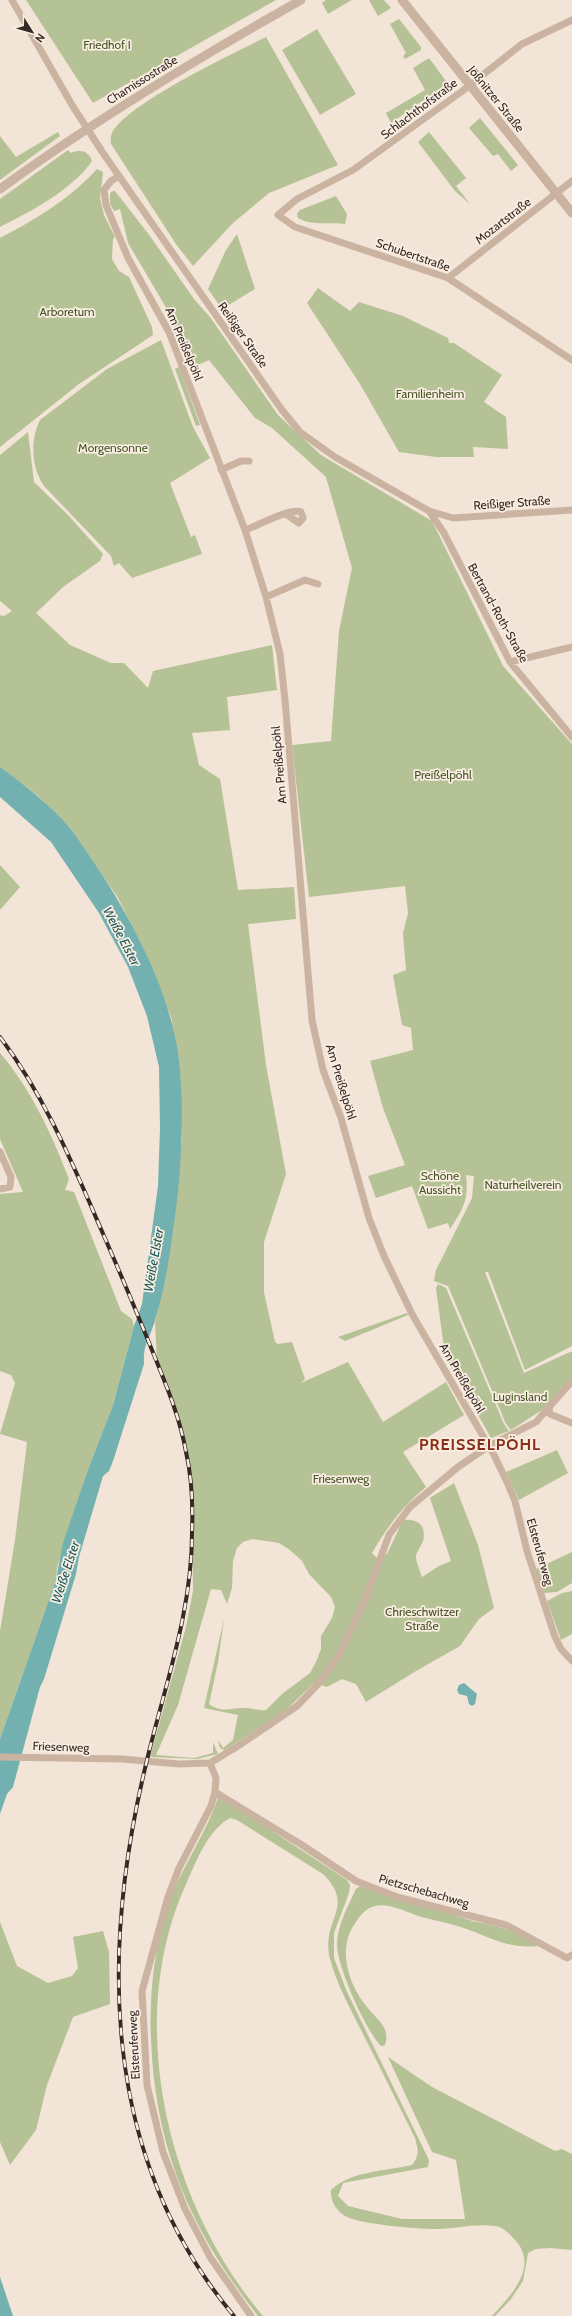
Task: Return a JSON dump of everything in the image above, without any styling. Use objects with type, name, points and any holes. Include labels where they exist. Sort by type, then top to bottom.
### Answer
[{"type":"street","name":"Reißiger Straße","points":[[12,0],[87,128],[282,410],[300,432],[334,457],[430,511],[453,518],[572,510]]},
{"type":"street","name":"Chamissostraße","points":[[0,189],[87,128],[162,80],[301,0]]},
{"type":"street","name":"Jößnitzer Straße","points":[[402,0],[572,213]]},
{"type":"street","name":"Schlachthofstraße","points":[[278,214],[297,199],[353,170],[522,44],[572,20]]},
{"type":"street","name":"Am Preißelpöhl","points":[[119,176],[111,181],[104,190],[106,205],[128,258],[169,332],[245,530],[266,597],[280,654],[312,1020],[323,1070],[341,1118],[369,1218],[384,1256],[412,1314],[489,1446]]},
{"type":"street","name":"Mozartstraße","points":[[448,278],[572,181]]},
{"type":"street","name":"Schubertstraße","points":[[278,214],[295,227],[448,278],[572,360]]},
{"type":"street","points":[[221,470],[241,461],[249,461]]},
{"type":"street","name":"Bertrand-Roth-Straße","points":[[430,511],[444,533],[510,662],[572,738]]},
{"type":"street","points":[[245,530],[286,514]]},
{"type":"street","points":[[266,597],[305,580],[318,584]]},
{"type":"street","points":[[510,662],[572,647]]},
{"type":"street","points":[[0,1152],[11,1177],[10,1187],[0,1188]]},
{"type":"street","points":[[210,1763],[297,1706],[318,1684],[342,1649],[364,1602],[389,1535],[397,1522],[426,1492],[489,1446],[536,1422],[572,1381]]},
{"type":"street","points":[[552,1402],[549,1409],[550,1414],[572,1423]]},
{"type":"street","name":"Elsteruferweg","points":[[489,1446],[515,1501],[527,1551],[555,1637],[561,1649],[572,1661]]},
{"type":"street","name":"Friesenweg","points":[[0,1757],[122,1759],[163,1764],[210,1763]]},
{"type":"street","name":"Elsteruferweg","points":[[210,1763],[216,1778],[215,1792],[211,1806],[179,1868],[168,1897],[142,1991],[147,2085],[164,2152],[185,2209],[210,2257],[251,2316]]},
{"type":"street","name":"Pietzschebachweg","points":[[215,1792],[308,1848],[356,1881],[396,1897],[506,1925],[567,1958],[572,1955]]},
{"type":"green space","name":"Friedhof I","points":[[26,0],[276,0],[93,103]]},
{"type":"green space","points":[[326,0],[352,0],[328,14],[322,3]]},
{"type":"green space","points":[[369,0],[384,0],[391,8],[378,16]]},
{"type":"green space","points":[[399,19],[421,47],[421,50],[405,59],[403,56],[406,53],[390,24]]},
{"type":"green space","points":[[317,29],[356,94],[320,115],[282,50]]},
{"type":"green space","points":[[266,37],[338,165],[269,193],[233,223],[193,266],[176,244],[111,144],[111,135],[121,121],[158,94]]},
{"type":"green space","points":[[429,58],[446,81],[445,85],[391,123],[386,113],[425,90],[413,68]]},
{"type":"green space","points":[[480,118],[518,165],[511,171],[498,154],[493,156],[469,128]]},
{"type":"green space","points":[[58,132],[60,136],[0,180],[0,136],[16,157]]},
{"type":"green space","points":[[429,132],[466,178],[456,186],[470,204],[455,191],[418,142]]},
{"type":"green space","points":[[68,150],[71,153],[78,151],[84,152],[89,155],[92,161],[74,181],[50,199],[0,227],[0,199]]},
{"type":"green space","name":"Arboretum","points":[[97,169],[103,172],[100,198],[104,215],[115,237],[113,239],[112,259],[119,271],[129,277],[152,327],[153,335],[79,384],[0,447],[0,238],[52,208],[87,180]]},
{"type":"green space","name":"Preißelpöhl","points":[[115,191],[150,236],[194,299],[210,317],[278,415],[321,455],[432,521],[503,666],[572,744],[572,1346],[525,1370],[488,1272],[485,1272],[524,1373],[572,1352],[572,1378],[542,1410],[511,1430],[506,1424],[448,1286],[434,1281],[436,1270],[472,1198],[474,1176],[466,1175],[466,1198],[462,1210],[450,1229],[448,1223],[428,1229],[412,1186],[376,1198],[368,1176],[405,1165],[383,1108],[370,1061],[413,1050],[411,1028],[402,1025],[393,975],[406,970],[403,933],[408,913],[405,886],[309,897],[292,745],[331,741],[339,631],[352,568],[326,477],[272,428],[255,418],[209,360],[190,369],[177,339],[171,316],[128,243],[120,209],[114,211],[110,204],[110,193]]},
{"type":"green space","points":[[336,196],[347,214],[345,224],[314,223],[298,218],[297,214],[300,210]]},
{"type":"green space","points":[[237,234],[255,289],[222,309],[208,289],[226,250]]},
{"type":"green space","name":"Familienheim","points":[[318,288],[350,311],[359,302],[403,316],[448,338],[449,343],[454,343],[502,375],[484,402],[506,417],[508,449],[473,447],[474,457],[436,457],[399,452],[360,384],[307,303]]},
{"type":"green space","name":"Morgensonne","points":[[161,340],[193,427],[210,458],[170,483],[191,537],[195,535],[202,554],[132,578],[119,563],[114,566],[111,556],[44,486],[36,470],[33,445],[40,420],[107,369]]},
{"type":"green space","points":[[179,367],[200,425],[196,426],[175,369]]},
{"type":"green space","name":"Chrieschwitzer Straße","points":[[28,432],[34,482],[68,515],[103,554],[100,561],[63,587],[36,613],[70,645],[111,663],[124,663],[148,688],[153,671],[272,645],[277,690],[227,697],[230,730],[192,733],[199,765],[220,779],[238,890],[294,887],[296,919],[248,924],[266,1065],[286,1174],[264,1242],[264,1292],[275,1342],[278,1344],[292,1342],[305,1379],[301,1383],[348,1362],[383,1422],[446,1382],[464,1415],[403,1452],[426,1487],[396,1517],[372,1553],[377,1558],[387,1554],[403,1520],[413,1520],[420,1524],[424,1531],[423,1541],[416,1556],[417,1564],[422,1577],[439,1566],[451,1561],[430,1498],[454,1483],[478,1545],[494,1608],[479,1619],[460,1646],[366,1702],[356,1684],[342,1679],[327,1687],[314,1683],[285,1711],[225,1750],[222,1749],[218,1740],[223,1748],[233,1740],[238,1715],[204,1708],[224,1619],[218,1662],[209,1704],[218,1709],[246,1708],[266,1710],[282,1694],[310,1673],[321,1649],[321,1636],[332,1618],[335,1607],[331,1597],[309,1574],[302,1561],[290,1550],[279,1543],[252,1539],[243,1542],[237,1548],[233,1561],[232,1588],[227,1604],[221,1590],[211,1589],[178,1705],[156,1755],[194,1758],[213,1753],[213,1742],[218,1754],[197,1759],[150,1757],[186,1627],[193,1591],[192,1505],[187,1453],[173,1401],[157,1361],[155,1322],[166,1276],[173,1232],[182,1138],[179,1060],[171,1017],[143,947],[118,898],[71,829],[37,795],[0,767],[0,615],[4,616],[12,611],[0,601],[0,455]]},
{"type":"green space","points":[[0,865],[20,887],[0,910]]},
{"type":"green space","points":[[0,1053],[31,1097],[48,1129],[69,1179],[65,1190],[74,1192],[121,1311],[132,1319],[134,1326],[113,1405],[89,1467],[57,1568],[56,1579],[0,1739],[0,1631],[15,1540],[27,1442],[0,1434],[15,1383],[11,1375],[0,1371],[0,1194],[23,1192],[0,1139]]},
{"type":"green space","points":[[438,1284],[446,1288],[504,1424],[509,1431],[491,1438],[445,1356],[436,1288]]},
{"type":"green space","points":[[407,1313],[408,1315],[345,1341],[338,1337]]},
{"type":"green space","points":[[557,1450],[568,1473],[519,1500],[506,1472]]},
{"type":"green space","points":[[572,1552],[572,1583],[557,1592],[544,1593],[536,1569]]},
{"type":"green space","points":[[572,1591],[572,1634],[561,1640],[547,1601],[562,1593]]},
{"type":"green space","points":[[218,1798],[222,1798],[347,1880],[350,1885],[349,1893],[334,1933],[334,1958],[347,1992],[429,2160],[428,2167],[343,2183],[338,2196],[348,2206],[402,2219],[465,2219],[456,2160],[432,2152],[388,2057],[432,2087],[555,2151],[562,2149],[572,2154],[572,2250],[550,2248],[536,2249],[528,2253],[523,2281],[511,2299],[495,2316],[492,2316],[514,2291],[523,2271],[524,2261],[522,2251],[516,2241],[504,2230],[495,2226],[487,2225],[434,2229],[376,2224],[354,2220],[347,2217],[335,2206],[332,2199],[331,2190],[348,2179],[358,2175],[412,2165],[417,2155],[415,2138],[345,1997],[333,1969],[328,1945],[329,1934],[338,1905],[337,1896],[333,1886],[323,1874],[237,1820],[230,1818],[222,1823],[216,1830],[199,1855],[187,1882],[168,1936],[158,1992],[158,2050],[165,2108],[180,2165],[202,2220],[230,2271],[263,2316],[258,2316],[234,2284],[196,2220],[181,2187],[169,2153],[160,2117],[154,2079],[151,2039],[151,2007],[153,1973],[162,1924],[167,1908],[172,1894],[213,1812]]},
{"type":"green space","points":[[360,1886],[476,1922],[510,1930],[528,1938],[538,1946],[515,1946],[465,1928],[421,1917],[391,1906],[380,1905],[371,1907],[362,1914],[352,1928],[346,1948],[346,1959],[351,1980],[356,1990],[361,1999],[384,2028],[386,2033],[385,2045],[381,2046],[360,2013],[341,1966],[338,1953],[337,1943],[341,1922],[356,1889]]},
{"type":"green space","points":[[0,1922],[17,1966],[48,1983],[72,1976],[78,1968],[73,1937],[103,1931],[109,1952],[110,2004],[73,2017],[47,2085],[36,2130],[10,2165],[0,2142]]},
{"type":"water","name":"Weiße Elster","points":[[0,767],[36,795],[70,828],[107,883],[135,931],[158,982],[168,1008],[175,1034],[181,1081],[182,1125],[178,1190],[170,1254],[161,1299],[146,1346],[144,1364],[113,1461],[109,1471],[103,1476],[79,1557],[76,1574],[44,1679],[40,1687],[13,1787],[7,1794],[0,1814],[0,1739],[56,1579],[63,1543],[89,1467],[113,1405],[134,1326],[142,1304],[158,1186],[160,1128],[159,1067],[147,1016],[128,967],[99,913],[51,842],[0,797]]},
{"type":"water","points":[[464,1683],[477,1694],[475,1704],[472,1706],[469,1704],[467,1696],[459,1694],[457,1690],[459,1685]]},
{"type":"water","points":[[0,2277],[13,2316],[0,2316]]},
{"type":"railway","points":[[0,1037],[16,1060],[45,1109],[82,1184],[168,1391],[177,1415],[188,1462],[192,1492],[191,1562],[188,1591],[176,1648],[147,1760],[132,1832],[122,1906],[119,1978],[123,2050],[136,2121],[158,2189],[190,2254],[234,2316]]},
{"type":"district","name":"PREISSELPÖHL","points":[[480,1444]]},
{"type":"park label","name":"Schöne Aussicht","points":[[440,1183]]},
{"type":"park label","name":"Naturheilverein","points":[[523,1185]]},
{"type":"park label","name":"Luginsland","points":[[520,1397]]}]
